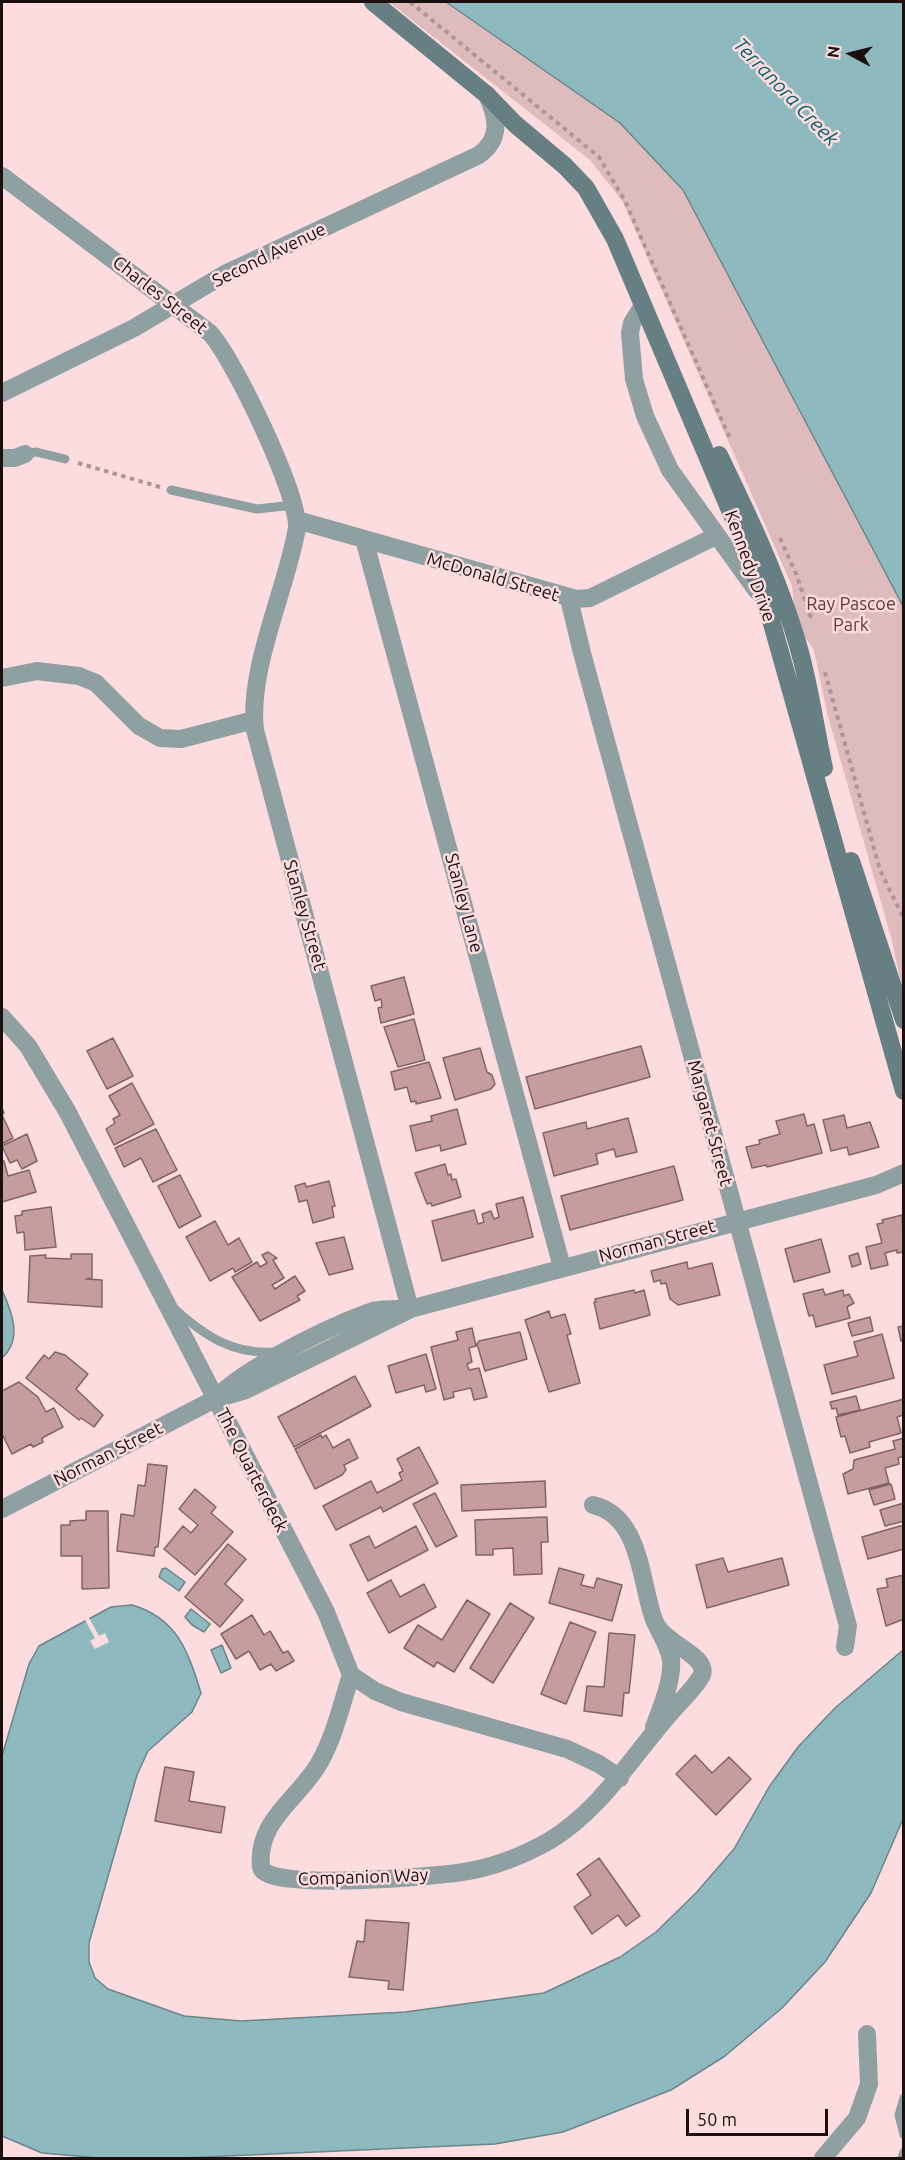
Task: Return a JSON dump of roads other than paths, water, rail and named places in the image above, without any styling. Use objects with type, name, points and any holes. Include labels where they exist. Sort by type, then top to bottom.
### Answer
[{"type":"street","name":"Kennedy Drive","points":[[373,2],[488,95],[515,124],[565,166],[586,188],[615,239],[738,529],[775,634],[903,1091]]},
{"type":"street","name":"Kennedy Drive","points":[[488,95],[521,114],[578,162],[598,184],[626,234],[713,444],[764,554],[793,628],[842,834],[903,1019],[903,1027]]},
{"type":"street","name":"Second Avenue","points":[[2,393],[134,328],[225,274],[479,155],[492,146],[495,127],[488,95]]},
{"type":"street","name":"Charles Street","points":[[2,176],[175,304],[210,333],[226,354],[280,465],[296,512]]},
{"type":"street","points":[[642,307],[632,323],[630,333],[634,379],[645,416],[670,470],[753,584],[775,634]]},
{"type":"street","points":[[2,458],[15,458],[25,454]]},
{"type":"street","name":"McDonald Street","points":[[296,512],[364,539],[569,599],[590,598],[716,536]]},
{"type":"street","name":"Stanley Street","points":[[296,512],[294,544],[257,680],[254,720],[263,769],[341,1044],[410,1309]]},
{"type":"street","name":"Stanley Lane","points":[[364,539],[562,1267]]},
{"type":"street","name":"Margaret Street","points":[[569,599],[736,1221],[848,1626],[845,1647]]},
{"type":"street","points":[[2,678],[37,671],[79,676],[96,683],[139,726],[160,738],[181,739],[254,720]]},
{"type":"street","name":"The Quarterdeck","points":[[2,1017],[28,1046],[50,1081],[326,1612],[351,1675]]},
{"type":"street","name":"Norman Street","points":[[2,1509],[215,1399],[246,1390],[410,1309],[876,1185],[903,1173]]},
{"type":"street","name":"Norman Street","points":[[215,1399],[239,1377],[288,1351],[375,1311],[410,1309]]},
{"type":"street","name":"Companion Way","points":[[593,1505],[610,1510],[627,1530],[657,1626],[670,1656],[670,1672],[655,1724],[643,1747]]},
{"type":"street","name":"Companion Way","points":[[351,1675],[322,1757],[307,1783],[267,1828],[261,1866],[264,1873],[270,1876],[299,1881],[453,1874],[522,1855],[564,1831],[596,1804],[620,1778],[697,1683],[703,1671],[700,1660],[666,1639],[657,1626]]},
{"type":"street","points":[[351,1675],[375,1691],[401,1702],[576,1752],[620,1778]]},
{"type":"street","points":[[823,2158],[857,2118],[869,2084],[867,2034]]},
{"type":"lane","points":[[25,454],[36,452],[65,459]]},
{"type":"lane","name":"McDonald Street","points":[[171,490],[257,509],[296,512]]},
{"type":"lane","points":[[162,1296],[195,1327],[216,1342],[233,1348],[269,1353],[288,1351]]},
{"type":"lane","points":[[903,2098],[899,2115],[903,2135]]},
{"type":"lane","points":[[902,2158],[903,2152]]},
{"type":"water","name":"Terranora Creek","points":[[446,2],[903,2],[903,606],[683,190],[620,123]]},
{"type":"water","points":[[2,1290],[12,1316],[14,1334],[8,1351],[2,1358]]},
{"type":"water","points":[[166,1568],[185,1582],[179,1591],[159,1577],[162,1569]]},
{"type":"water","points":[[132,1605],[160,1618],[170,1627],[185,1650],[201,1693],[192,1712],[148,1751],[137,1775],[89,1943],[89,1962],[95,1978],[108,1989],[184,2016],[241,2021],[405,2012],[544,1993],[620,1957],[656,1932],[696,1893],[734,1849],[769,1787],[798,1747],[835,1708],[903,1650],[903,1819],[871,1893],[825,1962],[782,2008],[725,2056],[671,2090],[563,2132],[495,2144],[182,2158],[100,2158],[42,2153],[2,2136],[2,1756],[29,1664],[39,1646],[111,1607]]},
{"type":"water","points":[[191,1609],[210,1624],[204,1632],[192,1625],[185,1617]]},
{"type":"water","points":[[222,1645],[231,1668],[221,1673],[211,1650]]},
{"type":"park label","name":"Ray Pascoe Park","points":[[851,614]]}]
